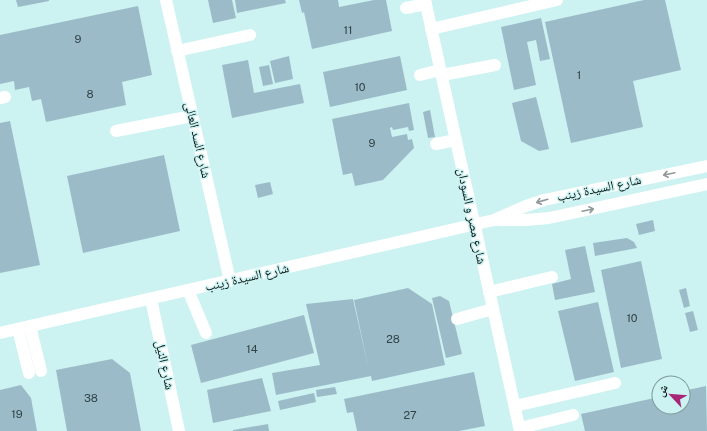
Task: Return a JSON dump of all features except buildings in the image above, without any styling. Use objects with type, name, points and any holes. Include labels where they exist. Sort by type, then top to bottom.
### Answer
[{"type":"lane","name":"شارع السد العالى","points":[[166,0],[230,281]]},
{"type":"lane","points":[[431,29],[557,0]]},
{"type":"lane","points":[[406,8],[426,2]]},
{"type":"lane","name":"شارع مصر و السودان","points":[[426,2],[520,430]]},
{"type":"lane","points":[[177,51],[250,35]]},
{"type":"lane","points":[[420,74],[441,73],[495,66]]},
{"type":"lane","points":[[116,131],[192,116]]},
{"type":"lane","points":[[436,144],[456,140]]},
{"type":"lane","name":"شارع السيدة زينب","points":[[0,333],[474,225],[494,220],[544,200],[707,166]]},
{"type":"lane","name":"شارع السيدة زينب","points":[[494,220],[549,218],[707,184]]},
{"type":"lane","points":[[489,292],[552,278]]},
{"type":"lane","points":[[188,290],[206,333]]},
{"type":"lane","name":"شارع النيل","points":[[151,298],[179,431]]},
{"type":"lane","points":[[457,319],[493,309]]},
{"type":"lane","points":[[24,327],[41,371]]},
{"type":"lane","points":[[24,327],[29,373]]},
{"type":"lane","points":[[515,406],[615,383]]},
{"type":"lane","points":[[520,430],[573,416]]}]
